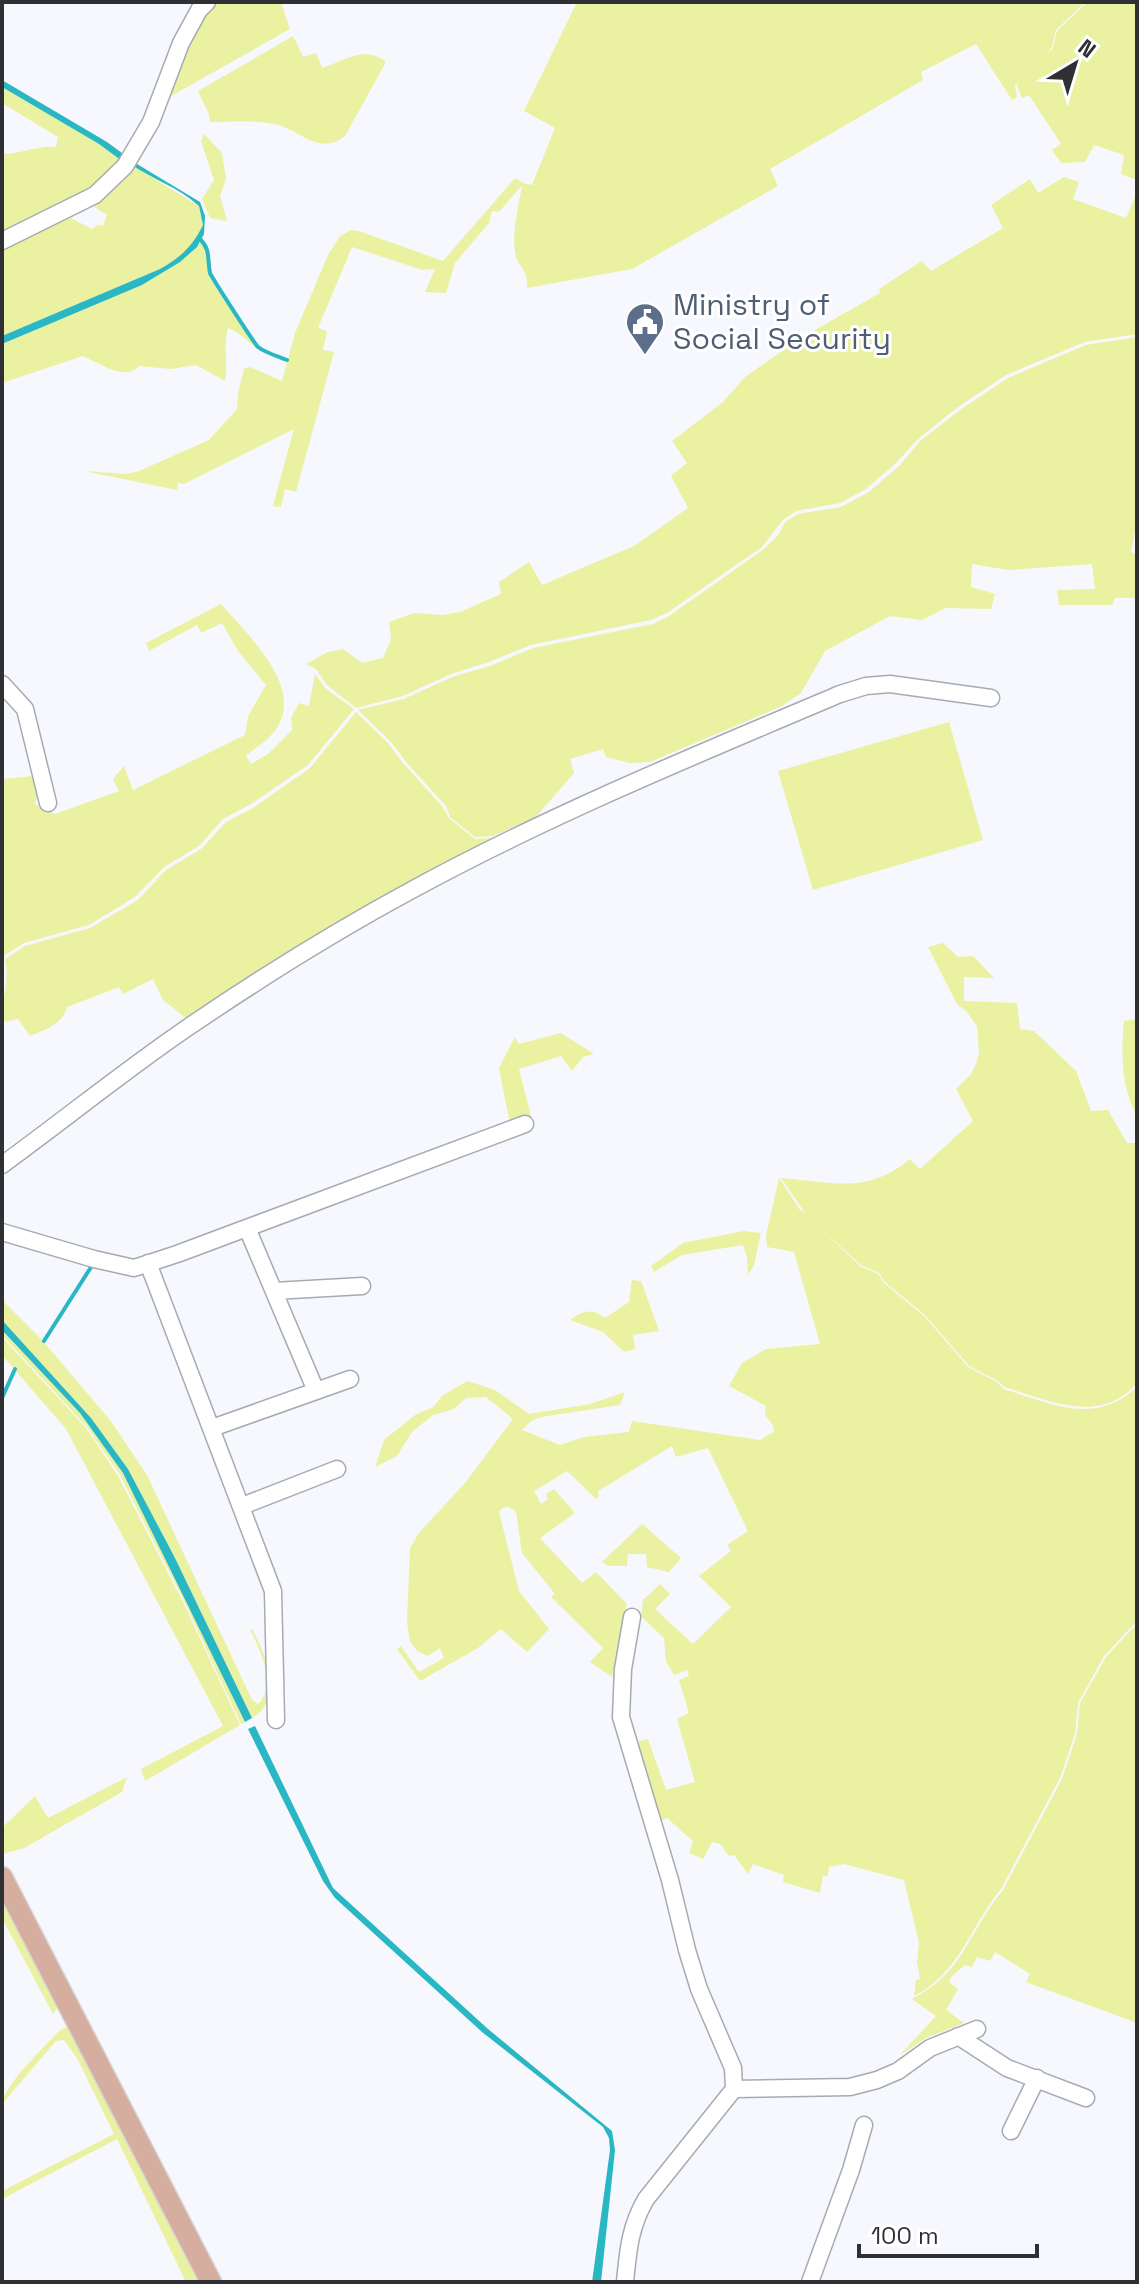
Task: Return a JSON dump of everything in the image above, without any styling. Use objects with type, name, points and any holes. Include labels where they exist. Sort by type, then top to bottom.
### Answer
[{"type":"main road","points":[[2,1877],[211,2282]]},
{"type":"street","points":[[2,241],[95,195],[125,166],[151,122],[181,43],[199,10],[207,2]]},
{"type":"street","points":[[2,684],[25,709],[48,803]]},
{"type":"street","points":[[2,1165],[186,1028],[301,955],[412,890],[548,823],[684,760],[866,686],[890,684],[991,698]]},
{"type":"street","points":[[2,1232],[134,1268],[525,1124]]},
{"type":"street","points":[[247,1228],[316,1391]]},
{"type":"street","points":[[148,1263],[273,1591],[276,1720]]},
{"type":"street","points":[[274,1291],[362,1286]]},
{"type":"street","points":[[212,1428],[350,1379]]},
{"type":"street","points":[[242,1506],[337,1469]]},
{"type":"street","points":[[625,2282],[630,2232],[635,2217],[734,2089],[733,2068],[699,1989],[621,1717],[623,1669],[632,1617]]},
{"type":"street","points":[[734,2089],[850,2087],[887,2076],[930,2048],[977,2029]]},
{"type":"street","points":[[958,2036],[1007,2068],[1086,2098]]},
{"type":"street","points":[[1011,2131],[1037,2078]]},
{"type":"street","points":[[810,2282],[864,2125]]},
{"type":"green space","points":[[210,2],[281,2],[290,29],[164,100]]},
{"type":"green space","points":[[577,2],[1085,2],[1056,30],[1052,47],[1046,55],[1053,48],[1057,31],[1087,2],[1137,2],[1137,180],[1121,174],[1124,155],[1094,145],[1085,162],[1061,163],[1052,150],[1061,144],[1029,95],[1022,98],[1017,86],[1020,82],[1015,85],[1017,97],[1012,100],[976,44],[921,72],[923,80],[770,169],[778,186],[632,269],[527,288],[514,243],[522,185],[499,212],[492,211],[489,223],[455,263],[446,293],[425,292],[435,269],[423,270],[352,247],[318,328],[327,331],[323,350],[334,352],[296,492],[285,489],[281,507],[273,506],[294,429],[184,484],[178,483],[177,490],[84,471],[127,474],[209,440],[237,409],[244,369],[250,367],[282,381],[295,333],[328,255],[340,236],[351,230],[359,231],[443,261],[515,178],[532,185],[555,128],[524,111]]},
{"type":"green space","points":[[293,36],[303,57],[316,53],[322,68],[363,54],[386,62],[345,136],[326,144],[274,124],[210,122],[198,91]]},
{"type":"green space","points":[[2,87],[122,161],[93,190],[2,236],[2,154],[56,147],[58,137],[2,103]]},
{"type":"green space","points":[[204,134],[222,153],[226,179],[220,196],[227,221],[210,218],[202,199],[214,180],[201,141]]},
{"type":"green space","points":[[130,164],[199,206],[203,225],[191,246],[160,269],[2,336],[2,249],[69,217],[92,229],[97,225],[103,226],[107,215],[94,207]]},
{"type":"green space","points":[[1064,177],[1079,182],[1073,199],[1126,218],[1137,192],[1137,334],[1085,342],[1006,375],[918,439],[866,489],[840,503],[796,511],[783,520],[762,547],[667,613],[651,620],[531,645],[451,674],[403,696],[356,708],[327,685],[316,669],[306,664],[328,652],[343,649],[362,663],[383,658],[391,639],[389,622],[414,613],[443,615],[460,612],[501,594],[499,582],[529,562],[542,585],[634,546],[688,508],[671,476],[687,463],[672,441],[723,402],[745,377],[801,338],[880,293],[879,289],[922,261],[931,271],[1003,228],[991,205],[1030,179],[1038,193]]},
{"type":"green space","points":[[202,241],[207,251],[210,278],[249,338],[263,353],[228,328],[225,381],[196,365],[171,369],[139,366],[120,372],[83,356],[2,383],[2,344],[142,285],[180,262]]},
{"type":"green space","points":[[1137,337],[1137,521],[1131,552],[1137,555],[1137,598],[1115,598],[1112,605],[1059,605],[1057,590],[1095,589],[1092,564],[1008,570],[972,564],[971,587],[995,594],[991,609],[946,608],[922,620],[890,616],[825,651],[801,693],[782,706],[650,762],[630,763],[606,757],[603,749],[570,759],[574,773],[528,826],[520,824],[493,836],[475,837],[451,818],[445,805],[392,743],[358,710],[404,699],[452,677],[490,666],[533,648],[653,624],[764,549],[779,534],[785,522],[798,514],[841,507],[869,492],[900,465],[920,441],[1008,378],[1086,345]]},
{"type":"green space","points":[[221,604],[268,660],[283,694],[284,710],[278,726],[246,756],[251,764],[268,754],[292,730],[291,718],[299,703],[309,706],[315,674],[326,689],[354,709],[308,765],[223,819],[199,846],[164,867],[135,897],[89,925],[24,943],[2,957],[2,779],[34,776],[41,782],[35,804],[55,814],[119,791],[113,779],[124,766],[133,790],[245,735],[248,716],[266,685],[238,651],[222,623],[201,633],[197,625],[149,651],[146,643]]},
{"type":"green space","points":[[356,712],[388,743],[450,819],[475,839],[492,838],[519,828],[350,918],[187,1019],[163,1000],[153,979],[123,994],[119,987],[67,1007],[57,1022],[30,1036],[18,1019],[6,1022],[2,1018],[7,974],[5,959],[25,946],[90,928],[138,900],[166,870],[201,849],[226,822],[253,808],[310,768]]},
{"type":"green space","points":[[949,722],[983,840],[813,890],[778,771]]},
{"type":"green space","points":[[943,943],[958,957],[973,956],[994,978],[964,977],[964,1001],[1017,1003],[1020,1029],[1034,1031],[1076,1071],[1091,1111],[1108,1110],[1127,1143],[1137,1143],[1137,1383],[1123,1396],[1091,1407],[1056,1403],[1004,1387],[998,1381],[969,1366],[926,1316],[885,1282],[879,1273],[861,1265],[818,1226],[860,1266],[878,1274],[884,1283],[925,1317],[968,1367],[997,1382],[1003,1389],[1055,1405],[1088,1409],[1104,1406],[1121,1399],[1137,1387],[1137,1621],[1104,1656],[1078,1703],[1075,1734],[1060,1778],[1001,1889],[954,1962],[943,1975],[914,1996],[916,1980],[920,1979],[917,1962],[919,1943],[904,1880],[844,1864],[829,1867],[828,1876],[823,1876],[820,1893],[783,1882],[784,1875],[753,1864],[748,1874],[734,1855],[729,1856],[720,1844],[712,1842],[703,1859],[689,1853],[693,1841],[667,1818],[657,1823],[632,1743],[648,1739],[666,1790],[695,1782],[677,1719],[689,1713],[679,1680],[689,1676],[687,1670],[674,1675],[666,1661],[664,1638],[641,1616],[643,1600],[660,1584],[670,1594],[655,1609],[693,1644],[731,1607],[699,1576],[731,1551],[727,1545],[748,1531],[708,1448],[676,1457],[672,1446],[598,1491],[596,1499],[567,1471],[534,1491],[541,1504],[548,1499],[546,1494],[554,1489],[575,1513],[540,1538],[582,1583],[596,1572],[627,1604],[612,1677],[590,1662],[603,1648],[551,1597],[555,1594],[522,1553],[516,1512],[509,1507],[499,1512],[519,1591],[549,1629],[527,1652],[501,1629],[478,1648],[420,1681],[397,1649],[401,1646],[419,1672],[444,1658],[440,1648],[428,1656],[417,1651],[410,1641],[407,1622],[410,1548],[419,1533],[465,1483],[513,1419],[486,1397],[466,1398],[454,1409],[433,1415],[412,1432],[397,1456],[375,1467],[384,1440],[415,1415],[433,1407],[443,1395],[468,1381],[495,1390],[529,1414],[590,1404],[625,1392],[620,1405],[541,1417],[522,1430],[560,1445],[584,1437],[629,1432],[632,1421],[760,1440],[774,1432],[765,1415],[766,1406],[729,1386],[742,1363],[766,1349],[820,1344],[794,1252],[767,1247],[766,1235],[779,1178],[805,1213],[781,1178],[849,1184],[864,1182],[879,1178],[910,1159],[920,1169],[973,1121],[956,1089],[976,1064],[979,1053],[977,1026],[957,1004],[928,947]]},
{"type":"green space","points":[[1137,1019],[1137,1116],[1125,1082],[1123,1046],[1124,1021]]},
{"type":"green space","points":[[561,1033],[594,1054],[583,1057],[572,1071],[561,1056],[519,1069],[531,1116],[510,1124],[499,1068],[515,1037],[519,1044]]},
{"type":"green space","points":[[744,1231],[761,1233],[754,1265],[748,1275],[743,1245],[682,1255],[654,1272],[651,1266],[683,1243]]},
{"type":"green space","points":[[632,1280],[641,1281],[659,1331],[633,1335],[635,1349],[624,1352],[603,1332],[570,1320],[588,1312],[605,1318],[629,1302]]},
{"type":"green space","points":[[2,1300],[42,1340],[110,1420],[147,1475],[252,1700],[258,1704],[267,1687],[267,1677],[252,1629],[267,1664],[270,1688],[262,1710],[252,1718],[128,1469],[91,1418],[2,1320]]},
{"type":"green space","points":[[2,1330],[80,1413],[123,1473],[245,1722],[241,1724],[185,1603],[120,1475],[87,1427],[2,1335]]},
{"type":"green space","points":[[2,1337],[86,1428],[118,1476],[184,1604],[240,1725],[145,1781],[141,1769],[223,1726],[66,1429],[2,1355]]},
{"type":"green space","points":[[642,1524],[681,1558],[669,1572],[647,1567],[646,1554],[628,1554],[627,1566],[609,1566],[602,1562]]},
{"type":"green space","points":[[1137,1624],[1137,2023],[1026,1982],[1030,1974],[995,1952],[990,1961],[977,1957],[972,1967],[965,1965],[951,1977],[949,1982],[958,1989],[946,2010],[964,2023],[926,2038],[900,2055],[936,2016],[912,1999],[930,1988],[955,1964],[1003,1890],[1062,1779],[1077,1734],[1080,1703],[1106,1657]]},
{"type":"green space","points":[[127,1777],[122,1792],[24,1848],[2,1854],[2,1828],[35,1796],[48,1818]]},
{"type":"green space","points":[[2,1895],[58,2007],[53,2014],[2,1918]]},
{"type":"green space","points":[[65,2028],[69,2028],[199,2282],[186,2282],[117,2139],[2,2199],[2,2191],[114,2134],[78,2060],[64,2040],[56,2041],[2,2104],[17,2076]]},
{"type":"water","points":[[2,80],[126,156],[122,161],[2,87]]},
{"type":"water","points":[[132,161],[200,202],[205,216],[204,234],[197,247],[180,262],[142,285],[2,344],[2,336],[160,269],[180,256],[195,239],[203,225],[199,206],[130,164]]},
{"type":"water","points":[[2,1320],[91,1418],[128,1469],[252,1718],[245,1722],[123,1473],[80,1413],[2,1330]]},
{"type":"water","points":[[255,1726],[333,1888],[488,2029],[612,2131],[615,2150],[601,2282],[592,2282],[610,2150],[609,2138],[603,2127],[482,2032],[335,1898],[323,1881],[248,1729]]},
{"type":"waterway","points":[[200,239],[207,251],[210,273],[255,343],[264,351],[287,360]]},
{"type":"waterway","points":[[44,1341],[93,1264]]},
{"type":"waterway","points":[[2,1398],[15,1369]]},
{"type":"place","name":"Ministry of Social Security","points":[[645,356]]}]
